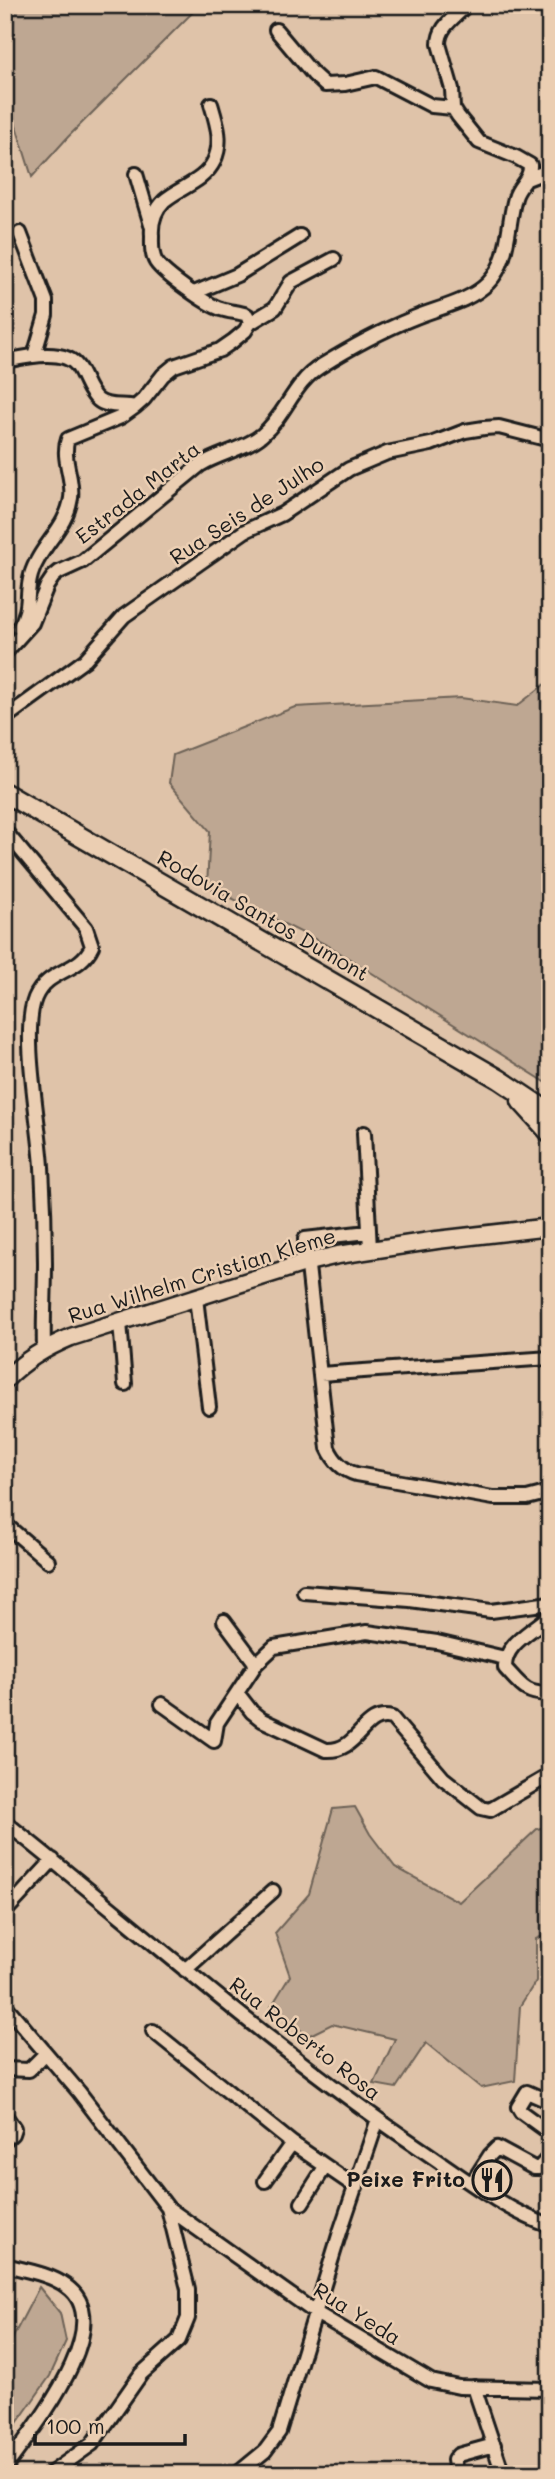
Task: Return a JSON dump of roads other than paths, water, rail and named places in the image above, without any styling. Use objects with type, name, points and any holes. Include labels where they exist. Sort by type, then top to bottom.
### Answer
[{"type":"highway","name":"Rodovia Santos Dumont","points":[[5,793],[499,1079]]},
{"type":"highway","points":[[499,1079],[550,1113]]},
{"type":"highway","points":[[499,1079],[550,1133]]},
{"type":"main road","name":"Rua Wilhelm Cristian Kleme","points":[[5,1380],[44,1348],[80,1333],[308,1262],[370,1249],[550,1227]]},
{"type":"street","points":[[466,5],[446,25],[439,38],[452,89],[453,108],[479,142],[516,157],[530,166],[527,179]]},
{"type":"street","points":[[276,30],[325,85],[376,77],[432,106],[453,108]]},
{"type":"street","points":[[211,104],[219,134],[219,148],[214,161],[202,176],[163,203],[154,215],[153,255],[157,263],[194,293],[216,307],[247,315],[250,323]]},
{"type":"street","points":[[527,179],[550,170]]},
{"type":"street","points":[[136,174],[152,225]]},
{"type":"street","name":"Estrada Marta","points":[[5,653],[32,623],[47,586],[59,572],[83,561],[200,465],[246,445],[263,434],[295,390],[317,368],[375,334],[474,294],[487,284],[505,249],[515,197],[527,179]]},
{"type":"street","points":[[20,233],[46,302],[46,315],[34,356]]},
{"type":"street","points":[[194,293],[237,275],[300,236]]},
{"type":"street","points":[[5,653],[26,617],[34,568],[58,531],[71,502],[72,489],[66,451],[68,439],[135,407],[174,366],[220,350],[245,331],[250,323],[275,308],[297,277],[334,259]]},
{"type":"street","points":[[5,360],[34,356],[68,358],[78,367],[100,402],[135,407]]},
{"type":"street","name":"Rua Seis de Julho","points":[[5,718],[85,660],[124,615],[245,531],[282,514],[349,469],[387,453],[484,428],[499,427],[550,440]]},
{"type":"street","points":[[5,831],[86,928],[92,946],[81,963],[62,971],[41,988],[32,1009],[30,1039],[42,1165],[44,1348]]},
{"type":"street","points":[[364,1133],[370,1249]]},
{"type":"street","points":[[368,1232],[306,1237],[328,1448],[338,1464],[348,1471],[501,1499],[527,1498],[550,1492]]},
{"type":"street","points":[[196,1298],[209,1408]]},
{"type":"street","points":[[120,1322],[125,1384]]},
{"type":"street","points":[[320,1374],[550,1358]]},
{"type":"street","points":[[5,1524],[48,1561]]},
{"type":"street","points":[[304,1592],[410,1600],[491,1611],[550,1603]]},
{"type":"street","points":[[550,1615],[513,1645],[505,1658],[505,1668],[528,1692],[550,1693]]},
{"type":"street","points":[[224,1621],[256,1664]]},
{"type":"street","points":[[162,1704],[214,1741],[217,1723],[256,1664],[274,1647],[368,1632],[437,1642],[505,1658]]},
{"type":"street","points":[[238,1694],[262,1720],[326,1750],[346,1746],[377,1718],[392,1718],[443,1778],[481,1808],[490,1810],[550,1775]]},
{"type":"street","name":"Rua Roberto Rosa","points":[[5,1822],[185,1970],[378,2119],[506,2206],[550,2226]]},
{"type":"street","points":[[5,1912],[53,1860]]},
{"type":"street","points":[[185,1970],[273,1891]]},
{"type":"street","points":[[5,2005],[79,2092],[168,2208],[188,2288],[188,2318],[180,2340],[141,2374],[92,2444],[50,2474]]},
{"type":"street","points":[[153,2031],[292,2143],[356,2187]]},
{"type":"street","points":[[5,2069],[29,2070],[46,2053]]},
{"type":"street","points":[[550,2102],[527,2092],[518,2107],[550,2133]]},
{"type":"street","points":[[5,2115],[14,2128],[5,2140]]},
{"type":"street","points":[[237,2474],[273,2442],[279,2432],[340,2232],[378,2119]]},
{"type":"street","points":[[265,2181],[292,2143]]},
{"type":"street","points":[[472,2183],[497,2148],[534,2168],[539,2168],[550,2156]]},
{"type":"street","points":[[302,2203],[325,2167]]},
{"type":"street","name":"Rua Yeda","points":[[168,2208],[316,2313],[431,2381],[474,2387],[550,2389]]},
{"type":"street","points":[[5,2265],[67,2286],[84,2311],[83,2336],[78,2353],[5,2468]]},
{"type":"street","points":[[474,2387],[503,2474]]},
{"type":"street","points":[[456,2474],[454,2460],[458,2455],[494,2445]]},
{"type":"place","name":"Peixe Frito","points":[[492,2180]]}]
